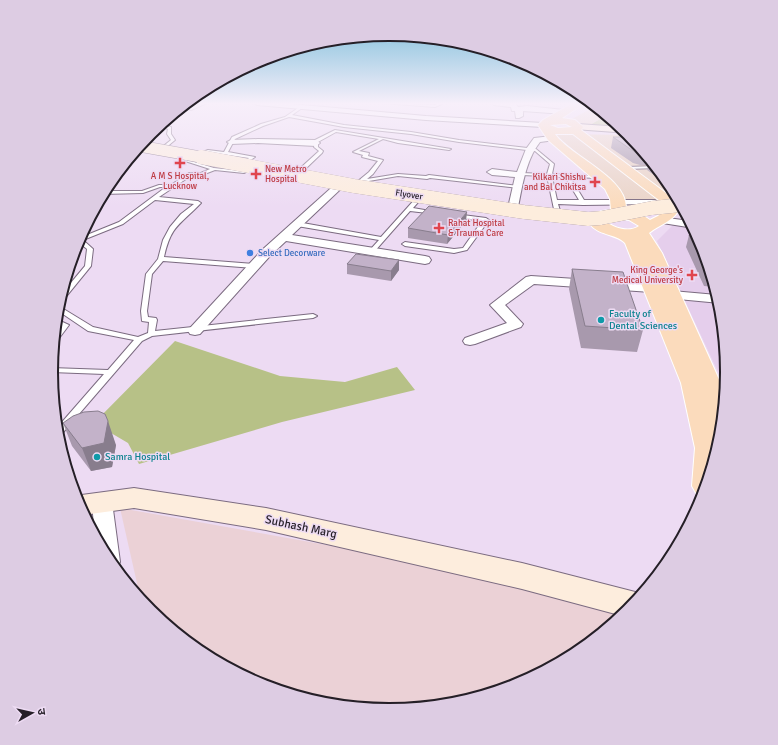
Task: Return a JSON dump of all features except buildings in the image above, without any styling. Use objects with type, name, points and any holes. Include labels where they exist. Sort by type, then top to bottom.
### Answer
[{"type":"main road","points":[[558,138],[611,187],[617,209]]},
{"type":"main road","points":[[589,138],[627,168],[671,198]]},
{"type":"main road","points":[[146,147],[351,184],[512,210],[599,219],[617,209]]},
{"type":"main road","name":"Flyover","points":[[146,147],[354,186],[509,210],[588,219],[601,218],[674,204]]},
{"type":"main road","points":[[147,147],[195,156]]},
{"type":"main road","points":[[247,166],[351,184],[488,215],[512,210],[557,208],[599,219]]},
{"type":"main road","points":[[599,219],[601,227],[607,230],[637,231],[660,220],[675,206]]},
{"type":"main road","points":[[617,209],[643,221],[632,241],[652,288],[686,348],[711,384],[719,407]]},
{"type":"main road","points":[[637,231],[654,252],[672,295],[686,348],[692,382],[708,448],[707,465]]},
{"type":"main road","name":"Subhash Marg","points":[[90,503],[134,498],[266,519],[522,576],[627,603]]},
{"type":"main road","name":"Subhash Marg","points":[[522,576],[559,576],[637,592]]},
{"type":"street","points":[[512,210],[519,187],[521,174],[530,149],[539,138]]},
{"type":"street","points":[[231,142],[273,141],[316,143]]},
{"type":"street","points":[[492,172],[521,174]]},
{"type":"street","points":[[195,331],[254,266],[283,237],[297,224],[351,184]]},
{"type":"street","points":[[660,220],[684,223]]},
{"type":"street","points":[[283,237],[425,260]]},
{"type":"street","points":[[470,341],[516,324],[497,305],[532,280],[652,288]]},
{"type":"street","points":[[672,295],[712,298]]},
{"type":"street","points":[[90,503],[100,534]]},
{"type":"lane","points":[[163,149],[173,140],[172,138]]},
{"type":"lane","points":[[225,153],[234,138]]},
{"type":"lane","points":[[298,174],[320,153],[321,151],[316,147],[316,140],[321,138]]},
{"type":"lane","points":[[351,184],[371,173],[381,160],[364,156],[367,154],[355,152],[383,138],[398,142],[449,149]]},
{"type":"lane","points":[[440,138],[536,150],[552,164],[549,175],[557,208],[583,203],[617,209],[674,203]]},
{"type":"lane","points":[[208,151],[225,153],[253,157],[244,172],[214,169],[187,161],[208,151]]},
{"type":"lane","points":[[627,168],[649,167]]},
{"type":"lane","points":[[88,236],[121,224],[154,198],[191,174],[202,174],[214,169]]},
{"type":"lane","points":[[521,174],[600,177]]},
{"type":"lane","points":[[351,184],[398,175],[427,178],[429,176],[519,187]]},
{"type":"lane","points":[[567,176],[583,203]]},
{"type":"lane","points":[[110,193],[143,192],[159,186],[172,186]]},
{"type":"lane","points":[[151,334],[153,320],[145,319],[144,311],[149,274],[161,259],[164,241],[177,220],[198,203],[154,198]]},
{"type":"lane","points":[[372,251],[418,199]]},
{"type":"lane","points":[[409,209],[440,214]]},
{"type":"lane","points":[[448,215],[488,215]]},
{"type":"lane","points":[[405,244],[461,251],[468,246],[488,215]]},
{"type":"lane","points":[[297,224],[383,239]]},
{"type":"lane","points":[[68,290],[88,266],[90,248],[84,243]]},
{"type":"lane","points":[[161,259],[254,266]]},
{"type":"lane","points":[[63,311],[91,329],[139,338],[151,334],[195,331],[313,316]]},
{"type":"lane","points":[[60,332],[65,325],[61,323]]},
{"type":"lane","points":[[62,427],[139,338]]},
{"type":"lane","points":[[58,370],[110,372]]},
{"type":"shaded area","points":[[559,138],[623,138],[652,171],[672,200],[626,201],[614,183]]},
{"type":"shaded area","name":"King George's Medical University","points":[[676,222],[684,222],[703,266],[714,308],[720,351],[720,376],[657,241]]},
{"type":"shaded area","points":[[120,508],[450,567],[619,611],[608,622],[555,660],[516,679],[475,693],[454,698],[411,703],[367,703],[324,698],[303,693],[262,679],[242,670],[205,648],[170,622],[138,589]]},
{"type":"green space","points":[[175,341],[280,376],[345,382],[397,367],[415,390],[282,422],[139,464],[128,443],[94,423]]},
{"type":"place","name":"A M S Hospital, Lucknow","points":[[180,163]]},
{"type":"place","name":"New Metro Hospital","points":[[256,174]]},
{"type":"place","name":"Kilkari Shishu and Bal Chikitsa","points":[[595,182]]},
{"type":"place","name":"Rahat Hospital & Trauma Care","points":[[439,228]]},
{"type":"place","name":"Select Decorware","points":[[250,253]]},
{"type":"place","name":"King George's Medical University","points":[[692,275]]},
{"type":"place","name":"Faculty of Dental Sciences","points":[[601,320]]},
{"type":"place","name":"Samra Hospital","points":[[97,457]]}]
